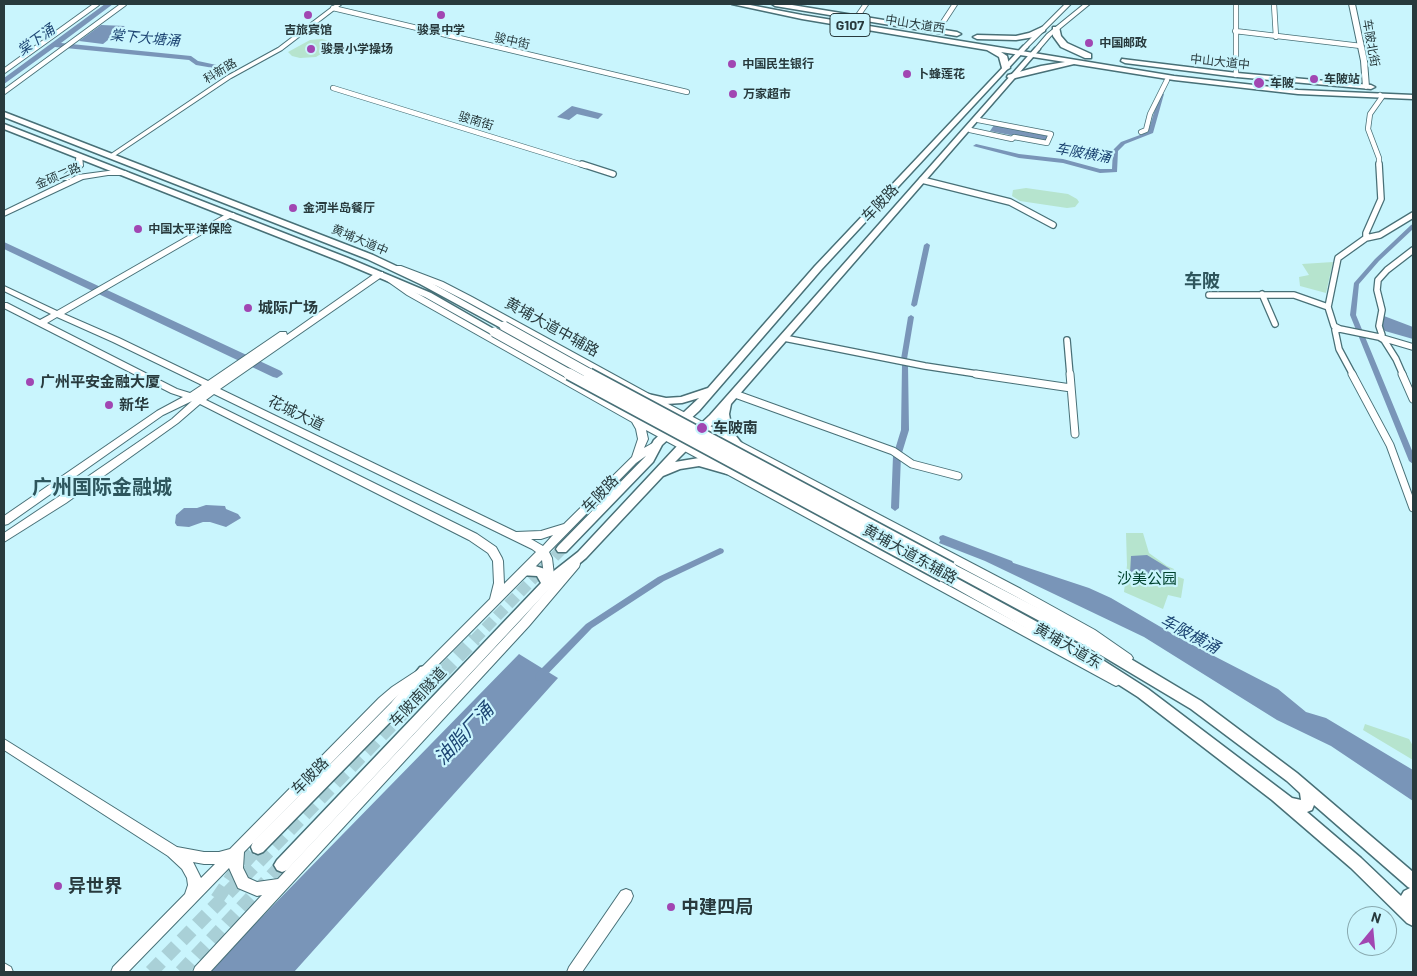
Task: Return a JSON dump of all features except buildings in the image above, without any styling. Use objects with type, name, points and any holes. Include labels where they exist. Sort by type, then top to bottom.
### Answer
[{"type":"highway","name":"中山大道西","points":[[736,4],[815,20],[964,39],[1035,51]]},
{"type":"highway","name":"中山大道西","points":[[775,4],[938,30],[964,39]]},
{"type":"highway","points":[[964,39],[1016,38],[1031,35],[1042,29]]},
{"type":"highway","points":[[1056,29],[1057,36],[1064,44],[1090,60]]},
{"type":"highway","points":[[964,39],[1000,54],[1005,58],[1006,68]]},
{"type":"highway","name":"中山大道中","points":[[1035,51],[1090,60],[1174,78],[1334,94],[1413,97]]},
{"type":"highway","points":[[1011,77],[1050,66],[1090,60]]},
{"type":"highway","name":"中山大道中","points":[[1090,60],[1413,91]]},
{"type":"main road","name":"车陂路","points":[[582,555],[654,477],[713,388],[818,268],[1023,49]]},
{"type":"main road","name":"车陂路","points":[[662,440],[704,427],[1035,51]]},
{"type":"main road","name":"黄埔大道中","points":[[4,114],[382,262],[504,326],[685,432]]},
{"type":"main road","name":"黄埔大道中","points":[[4,126],[318,249],[428,295],[494,332],[685,432]]},
{"type":"main road","points":[[22,133],[32,132],[36,127]]},
{"type":"main road","points":[[54,146],[57,141],[67,139]]},
{"type":"main road","points":[[939,139],[944,144],[954,143]]},
{"type":"main road","points":[[926,153],[936,153],[942,158]]},
{"type":"main road","points":[[271,231],[282,229],[285,226],[284,223]]},
{"type":"main road","points":[[318,249],[316,246],[319,243],[330,241]]},
{"type":"main road","points":[[648,397],[666,401],[682,400],[713,388],[721,394],[734,394]]},
{"type":"main road","points":[[726,403],[726,425],[731,437],[738,445]]},
{"type":"main road","name":"黄埔大道东","points":[[685,432],[947,572],[1089,641],[1152,677],[1196,705],[1304,787],[1413,882]]},
{"type":"main road","points":[[562,549],[649,459],[662,440]]},
{"type":"main road","points":[[654,477],[670,468],[688,463],[709,463],[731,472]]},
{"type":"main road","name":"车陂南隧道","points":[[282,865],[547,584],[582,555]]},
{"type":"main road","points":[[524,572],[532,570],[541,572],[547,579],[547,584]]},
{"type":"main road","name":"黄埔大道东","points":[[947,572],[1143,693],[1235,762],[1287,804],[1356,863],[1412,917]]},
{"type":"main road","points":[[258,847],[396,707],[425,671]]},
{"type":"main road","points":[[1287,804],[1298,807],[1307,805],[1309,798],[1304,787]]},
{"type":"main road","points":[[1412,917],[1407,900],[1409,896],[1413,895]]},
{"type":"street","points":[[4,71],[97,4]]},
{"type":"street","points":[[4,92],[124,4]]},
{"type":"street","points":[[857,17],[866,4]]},
{"type":"street","points":[[938,30],[955,4]]},
{"type":"street","name":"车陂路","points":[[1023,49],[1068,4]]},
{"type":"street","name":"车陂路","points":[[1035,51],[1056,29],[1087,4]]},
{"type":"street","points":[[1236,4],[1236,75]]},
{"type":"street","points":[[1274,4],[1276,37]]},
{"type":"street","name":"车陂北街","points":[[1352,4],[1361,46],[1366,87]]},
{"type":"street","name":"骏中街","points":[[336,6],[687,92]]},
{"type":"street","name":"科新路","points":[[111,156],[229,77],[280,49],[336,6]]},
{"type":"street","points":[[1235,31],[1361,46]]},
{"type":"street","points":[[1141,132],[1146,130],[1150,114],[1167,80]]},
{"type":"street","name":"骏南街","points":[[333,88],[613,174]]},
{"type":"street","points":[[1366,238],[1366,233],[1381,199],[1379,158],[1368,129],[1370,114],[1382,97],[1380,95]]},
{"type":"street","points":[[970,130],[1047,144],[1051,134],[978,120]]},
{"type":"street","name":"金硕二路","points":[[4,209],[72,174],[79,166],[79,155]]},
{"type":"street","name":"金硕二路","points":[[4,214],[81,176],[108,172],[126,173]]},
{"type":"street","points":[[922,180],[1010,202],[1053,225]]},
{"type":"street","points":[[41,323],[142,265],[150,263],[229,214]]},
{"type":"street","points":[[1413,215],[1380,235],[1366,238],[1338,258],[1328,307],[1334,326],[1340,329],[1379,337],[1413,347]]},
{"type":"street","points":[[1379,337],[1382,336],[1379,326],[1382,310],[1377,290],[1378,280],[1387,270],[1413,250]]},
{"type":"street","name":"黄埔大道中辅路","points":[[382,262],[456,292],[636,390],[648,397],[685,432],[704,427]]},
{"type":"street","points":[[4,521],[160,413],[195,399],[380,274],[410,294],[634,419],[662,440]]},
{"type":"street","name":"花城大道","points":[[4,288],[116,340],[512,534],[544,552]]},
{"type":"street","points":[[1262,294],[1275,324]]},
{"type":"street","points":[[1209,295],[1294,295],[1328,307]]},
{"type":"street","points":[[4,304],[174,391],[195,399],[480,541],[492,550],[498,561],[499,583],[494,601]]},
{"type":"street","points":[[1340,329],[1335,330],[1339,349],[1390,445],[1413,508]]},
{"type":"street","points":[[1379,337],[1384,340],[1396,359],[1413,399]]},
{"type":"street","points":[[784,338],[925,366],[1071,388]]},
{"type":"street","points":[[1067,340],[1075,434]]},
{"type":"street","points":[[570,384],[589,380],[594,374],[594,368]]},
{"type":"street","points":[[614,408],[632,403],[636,398],[636,390]]},
{"type":"street","points":[[734,394],[892,451],[906,458],[912,464],[958,476]]},
{"type":"street","points":[[4,538],[175,421],[195,399]]},
{"type":"street","points":[[633,460],[640,449],[643,439],[641,429],[634,419]]},
{"type":"street","name":"黄埔大道东辅路","points":[[704,427],[1060,615],[1111,646],[1152,677]]},
{"type":"street","name":"黄埔大道东辅路","points":[[662,440],[685,432],[731,472],[1090,668],[1143,693]]},
{"type":"street","name":"车陂路","points":[[119,970],[389,696],[425,671],[633,460],[662,440]]},
{"type":"street","points":[[731,472],[737,460],[743,455],[754,454]]},
{"type":"street","points":[[765,490],[765,483],[768,478],[773,474],[788,471]]},
{"type":"street","points":[[512,534],[541,535],[569,526]]},
{"type":"street","points":[[544,552],[549,568],[547,584]]},
{"type":"street","name":"车陂路","points":[[200,972],[531,617],[582,555]]},
{"type":"street","points":[[4,744],[174,852],[187,865],[194,876],[194,885],[190,898]]},
{"type":"street","points":[[174,852],[204,858],[219,858],[236,852],[236,869],[243,883],[257,889],[283,884]]},
{"type":"street","points":[[574,972],[626,896]]},
{"type":"green space","name":"骏景小学操场","points":[[322,39],[333,42],[335,45],[316,57],[300,58],[292,56],[288,52],[310,40]]},
{"type":"green space","points":[[1026,188],[1068,194],[1079,202],[1075,207],[1067,208],[1020,201],[1012,196],[1013,190]]},
{"type":"green space","points":[[1333,262],[1326,293],[1300,286],[1299,277],[1309,275],[1302,264]]},
{"type":"green space","name":"沙美公园","points":[[1126,533],[1143,533],[1149,553],[1174,569],[1176,576],[1184,579],[1181,598],[1168,595],[1163,609],[1124,592],[1127,565]]},
{"type":"green space","points":[[1365,724],[1409,739],[1413,746],[1413,760],[1363,730]]},
{"type":"water","points":[[101,25],[125,26],[103,44],[79,41]]},
{"type":"water","points":[[572,106],[603,114],[598,119],[577,114],[569,120],[557,117]]},
{"type":"water","points":[[994,125],[1048,136],[1045,142],[990,131]]},
{"type":"water","points":[[1384,316],[1413,327],[1413,339],[1385,331],[1381,326]]},
{"type":"water","points":[[206,505],[225,506],[226,509],[238,514],[241,518],[226,527],[210,522],[203,522],[189,527],[177,526],[175,523],[176,515],[184,508],[197,508]]},
{"type":"water","points":[[941,539],[1089,588],[1111,598],[1183,640],[1278,689],[1306,712],[1326,718],[1413,770],[1413,801],[1331,746],[1277,720],[1144,637],[985,561],[939,543]]},
{"type":"water","points":[[1147,555],[1170,569],[1171,584],[1155,585],[1137,579],[1130,574],[1131,556]]},
{"type":"water","points":[[519,654],[558,678],[294,972],[208,972]]},
{"type":"waterway","name":"棠下涌","points":[[4,82],[109,4]]},
{"type":"waterway","name":"棠下大塘涌","points":[[54,45],[191,58],[196,63],[231,69]]},
{"type":"waterway","name":"车陂横涌","points":[[976,146],[1019,156],[1063,161],[1100,171],[1115,171],[1115,151],[1123,143],[1150,133],[1162,94]]},
{"type":"waterway","points":[[1413,226],[1377,260],[1356,284],[1353,315],[1413,461]]},
{"type":"waterway","points":[[4,245],[277,374]]},
{"type":"waterway","name":"车陂横涌","points":[[914,305],[927,245]]},
{"type":"waterway","name":"车陂横涌","points":[[904,359],[911,317]]},
{"type":"waterway","name":"车陂横涌","points":[[895,508],[897,456],[905,430],[905,365]]},
{"type":"waterway","name":"车陂横涌","points":[[943,538],[1009,563]]},
{"type":"waterway","name":"油脂厂涌","points":[[539,677],[589,626],[661,579],[720,551]]},
{"type":"tunnel","points":[[474,640],[562,549]]},
{"type":"tunnel","points":[[151,972],[475,639]]},
{"type":"tunnel","points":[[217,899],[234,874],[258,847]]},
{"type":"tunnel","points":[[181,972],[282,865]]},
{"type":"place","name":"吉旅宾馆","points":[[308,15]]},
{"type":"place","name":"骏景中学","points":[[441,15]]},
{"type":"place","name":"中国邮政","points":[[1089,43]]},
{"type":"place","name":"骏景小学操场","points":[[311,49]]},
{"type":"place","name":"中国民生银行","points":[[732,64]]},
{"type":"place","name":"卜蜂莲花","points":[[907,74]]},
{"type":"place","name":"车陂站","points":[[1314,79]]},
{"type":"place","name":"车陂","points":[[1259,83]]},
{"type":"place","name":"万家超市","points":[[733,94]]},
{"type":"place","name":"金河半岛餐厅","points":[[293,208]]},
{"type":"place","name":"中国太平洋保险","points":[[138,229]]},
{"type":"place","name":"城际广场","points":[[248,308]]},
{"type":"place","name":"广州平安金融大厦","points":[[30,382]]},
{"type":"place","name":"新华","points":[[109,405]]},
{"type":"place","name":"车陂南","points":[[702,428]]},
{"type":"place","name":"异世界","points":[[58,886]]},
{"type":"place","name":"中建四局","points":[[671,907]]},
{"type":"district","name":"车陂","points":[[1202,281]]},
{"type":"district","name":"广州国际金融城","points":[[102,487]]}]
